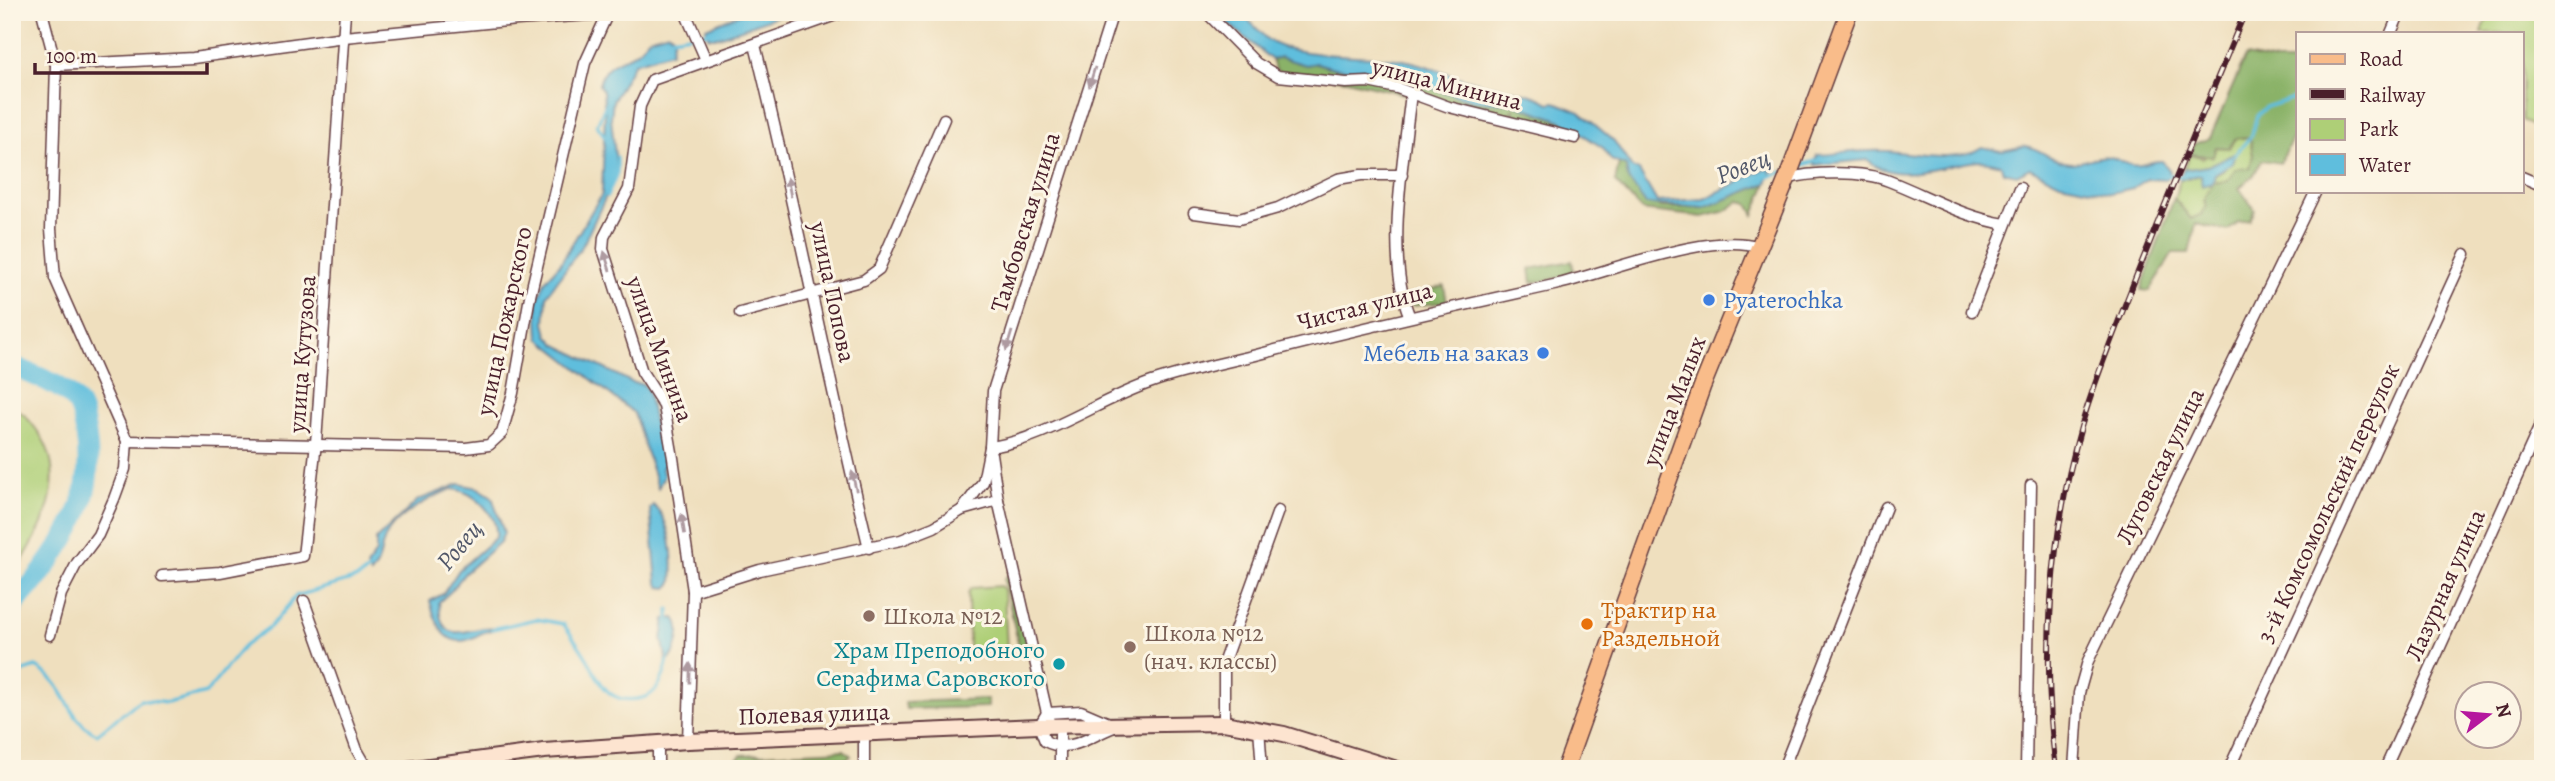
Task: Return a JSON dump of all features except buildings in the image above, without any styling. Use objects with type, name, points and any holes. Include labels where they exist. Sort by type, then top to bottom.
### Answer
[{"type":"main road","name":"улица Малых","points":[[1564,769],[1702,387],[1787,179],[1849,12]]},
{"type":"street","points":[[41,12],[56,65],[51,229],[55,278],[127,441],[125,469],[114,499],[98,535],[77,563],[61,594],[50,635]]},
{"type":"street","name":"улица Кутузова","points":[[162,576],[220,572],[303,556],[316,443],[345,12]]},
{"type":"street","points":[[56,65],[193,58],[344,37],[634,12]]},
{"type":"street","points":[[685,12],[706,60]]},
{"type":"street","name":"улица Минина","points":[[688,741],[693,591],[664,406],[642,372],[603,249],[604,237],[629,189],[640,106],[652,80],[844,12]]},
{"type":"street","name":"Тамбовская улица","points":[[962,510],[983,482],[990,446],[993,391],[1113,12]]},
{"type":"street","name":"улица Минина","points":[[1206,12],[1256,63],[1278,76],[1346,83],[1368,82],[1411,93],[1449,107],[1575,138]]},
{"type":"street","points":[[2391,32],[2400,12]]},
{"type":"street","name":"улица Пожарского","points":[[127,441],[466,448],[489,445],[502,433],[513,393],[533,284],[585,63],[607,15]]},
{"type":"street","name":"улица Попова","points":[[755,45],[785,164],[810,295],[869,548]]},
{"type":"street","points":[[1409,315],[1399,282],[1402,175],[1411,93]]},
{"type":"street","points":[[740,313],[864,280],[879,270],[891,248],[944,119]]},
{"type":"street","points":[[1787,179],[1815,174],[1887,180],[1970,217],[2005,224]]},
{"type":"street","points":[[1194,213],[1239,219],[1278,208],[1338,179],[1361,175],[1402,175]]},
{"type":"street","points":[[2524,178],[2543,186]]},
{"type":"street","points":[[1972,311],[2020,188]]},
{"type":"street","name":"Луговская улица","points":[[2074,769],[2079,693],[2088,661],[2316,192]]},
{"type":"street","name":"Чистая улица","points":[[990,446],[1030,435],[1149,383],[1409,315],[1552,286],[1709,244],[1746,242],[1760,247]]},
{"type":"street","name":"3-й Комсомольский переулок","points":[[2229,769],[2465,254]]},
{"type":"street","name":"Лазурная улица","points":[[2385,769],[2543,419]]},
{"type":"street","name":"Тамбовская улица","points":[[990,446],[998,500],[1049,723],[1060,746],[1060,769]]},
{"type":"street","points":[[2026,769],[2031,485]]},
{"type":"street","name":"Тамбовская улица","points":[[693,591],[760,570],[901,540],[934,527],[962,510],[998,500]]},
{"type":"street","points":[[1783,769],[1886,507]]},
{"type":"street","points":[[1224,723],[1224,661],[1278,511]]},
{"type":"street","points":[[304,601],[356,750],[368,769]]},
{"type":"street","points":[[1049,723],[1045,741],[1060,746],[1089,740],[1118,725]]},
{"type":"street","name":"Полевая улица","points":[[407,769],[688,741],[864,735],[1049,723],[1224,723],[1259,728],[1397,769]]},
{"type":"street","points":[[1259,728],[1262,769]]},
{"type":"street","points":[[863,769],[864,735]]},
{"type":"street","points":[[658,744],[658,769]]},
{"type":"green space","points":[[2489,12],[2543,12],[2543,133],[2524,121],[2524,32],[2482,32]]},
{"type":"green space","points":[[2246,56],[2276,62],[2296,62],[2296,131],[2280,163],[2262,160],[2253,176],[2239,188],[2255,210],[2250,220],[2238,222],[2228,231],[2196,224],[2189,253],[2173,253],[2150,291],[2141,290],[2174,198],[2191,219],[2202,214],[2206,207],[2205,197],[2213,183],[2227,181],[2236,169],[2250,168],[2253,155],[2250,137],[2236,138],[2229,148],[2216,147],[2213,157],[2190,154],[2195,144],[2210,138]]},
{"type":"green space","points":[[1280,57],[1306,65],[1317,63],[1334,68],[1407,75],[1414,83],[1475,101],[1512,103],[1562,121],[1579,134],[1579,137],[1513,119],[1514,107],[1507,119],[1347,80],[1279,72],[1272,60]]},
{"type":"green space","points":[[2250,137],[2253,155],[2250,169],[2211,188],[2204,199],[2206,207],[2202,215],[2191,219],[2174,198],[2180,180],[2201,175],[2203,181],[2223,171],[2235,154],[2208,166],[2183,170],[2190,154],[2203,158],[2216,147],[2229,148],[2236,138]]},
{"type":"green space","points":[[1619,163],[1627,166],[1660,207],[1703,208],[1767,183],[1754,215],[1748,204],[1740,201],[1726,211],[1703,217],[1649,211],[1642,210],[1615,182]]},
{"type":"green space","points":[[1572,261],[1574,275],[1532,283],[1530,269]]},
{"type":"green space","points":[[1444,286],[1447,302],[1412,306],[1406,296]]},
{"type":"green space","points":[[12,408],[28,419],[47,447],[52,466],[52,485],[42,523],[12,576]]},
{"type":"green space","points":[[1010,573],[1026,642],[1024,651],[1019,647],[1004,579]]},
{"type":"green space","points":[[1001,586],[1004,590],[1007,650],[976,654],[969,650],[968,593],[971,588]]},
{"type":"green space","points":[[988,699],[988,707],[906,709],[905,702]]},
{"type":"green space","points":[[844,750],[851,756],[847,759],[736,760],[741,755]]},
{"type":"water","points":[[744,12],[788,12],[719,37],[709,37],[706,28]]},
{"type":"water","points":[[1214,12],[1241,16],[1265,38],[1282,47],[1312,53],[1413,62],[1469,81],[1525,93],[1580,112],[1614,141],[1632,168],[1639,171],[1657,202],[1704,199],[1762,170],[1772,169],[1767,183],[1704,208],[1646,204],[1628,179],[1626,166],[1611,160],[1603,148],[1562,121],[1512,103],[1475,101],[1414,83],[1406,75],[1334,68],[1317,63],[1306,65],[1280,57],[1272,60]]},
{"type":"water","points":[[668,32],[674,37],[671,52],[634,63],[613,101],[611,118],[617,173],[583,245],[547,295],[545,323],[548,335],[557,345],[633,383],[643,384],[648,391],[658,444],[666,460],[662,469],[664,476],[658,488],[634,413],[539,338],[537,302],[545,281],[560,264],[602,194],[605,114],[603,91],[599,85],[603,75],[614,63],[635,52],[648,38]]},
{"type":"water","points":[[2026,146],[2063,162],[2076,163],[2105,156],[2132,165],[2162,161],[2170,171],[2166,180],[2148,179],[2133,188],[2111,193],[2060,183],[2030,168],[2017,175],[2003,172],[2001,165],[1982,161],[1907,173],[1880,168],[1868,160],[1815,165],[1817,155],[1861,151],[1949,156],[1972,152],[1982,147],[2001,151]]},
{"type":"water","points":[[2236,153],[2233,163],[2215,174],[2213,183],[2202,186],[2201,175],[2180,179],[2183,170],[2208,166]]},
{"type":"water","points":[[459,484],[478,488],[492,497],[504,533],[500,542],[465,573],[439,602],[441,619],[451,631],[496,628],[460,641],[452,639],[441,629],[430,601],[443,594],[459,570],[496,537],[493,520],[476,499],[452,489],[414,508],[390,530],[371,574],[367,567],[376,552],[376,540],[418,500]]},
{"type":"water","points":[[653,505],[664,520],[670,541],[672,583],[667,588],[660,587],[657,582],[650,509]]},
{"type":"water","points":[[675,618],[679,628],[678,640],[667,663],[662,638],[665,619]]},
{"type":"waterway","name":"Ровец","points":[[671,38],[709,32]]},
{"type":"waterway","name":"Ровец","points":[[2235,155],[2250,137],[2257,116],[2266,107],[2296,98]]},
{"type":"waterway","name":"Ровец","points":[[606,138],[597,125],[607,102]]},
{"type":"waterway","name":"Ровец","points":[[607,196],[617,173],[617,157]]},
{"type":"waterway","name":"Ровец","points":[[1796,167],[1819,160]]},
{"type":"waterway","name":"Ровец","points":[[1767,177],[1783,172]]},
{"type":"waterway","name":"Ровец","points":[[2164,175],[2185,176]]},
{"type":"waterway","points":[[12,366],[56,385],[77,403],[83,418],[88,455],[85,491],[73,523],[42,572],[18,599],[12,610]]},
{"type":"waterway","name":"Ровец","points":[[12,675],[36,667],[47,674],[79,720],[97,734],[140,700],[167,703],[206,693],[245,645],[271,626],[296,596],[358,578],[370,569]]},
{"type":"waterway","name":"Ровец","points":[[669,609],[669,621]]},
{"type":"waterway","name":"Ровец","points":[[492,629],[536,619],[563,624],[602,685],[621,699],[642,698],[652,693],[663,677],[668,660]]},
{"type":"railway","points":[[2056,769],[2049,683],[2051,596],[2070,468],[2086,409],[2112,339],[2245,12]]},
{"type":"place","name":"Pyaterochka","points":[[1709,300]]},
{"type":"place","name":"Мебель на заказ","points":[[1543,353]]},
{"type":"place","name":"Школа №12","points":[[869,616]]},
{"type":"place","name":"Трактир на Раздельной","points":[[1587,624]]},
{"type":"place","name":"Школа №12 (нач. классы)","points":[[1130,647]]},
{"type":"place","name":"Храм Преподобного Серафима Саровского","points":[[1059,664]]}]
